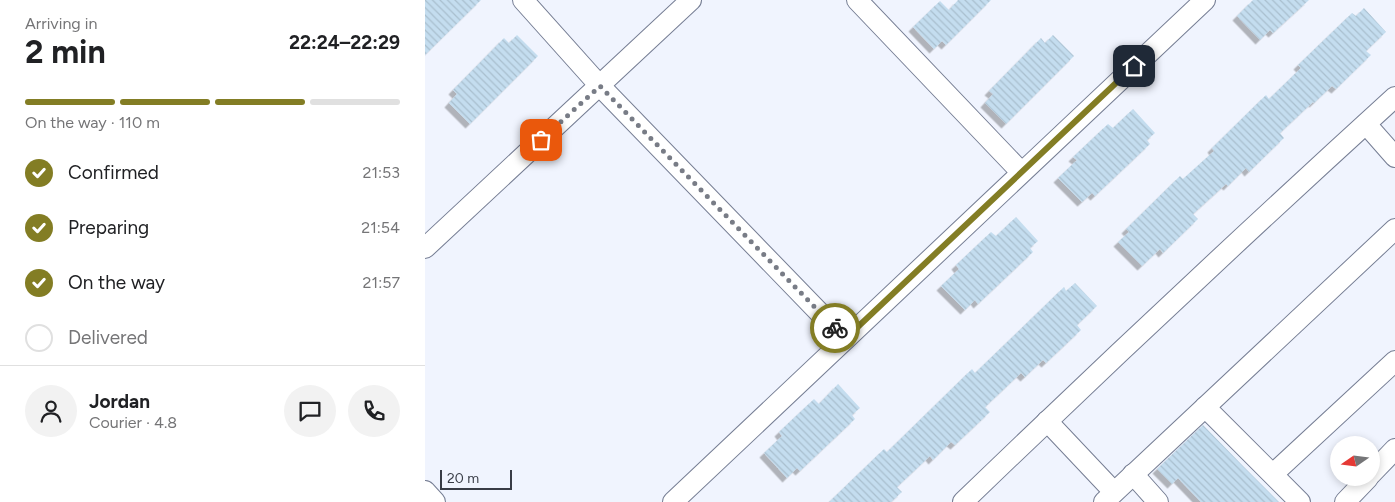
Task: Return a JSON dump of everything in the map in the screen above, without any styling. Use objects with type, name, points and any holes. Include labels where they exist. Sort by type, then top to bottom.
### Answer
[{"type":"street","points":[[523,0],[600,86],[845,339]]},
{"type":"street","points":[[425,248],[691,0]]},
{"type":"street","points":[[857,0],[1021,172]]},
{"type":"street","points":[[673,502],[1205,0]]},
{"type":"street","points":[[963,502],[1291,191],[1395,97]]},
{"type":"street","points":[[1366,124],[1395,157]]},
{"type":"street","points":[[1047,422],[1109,497],[1395,229]]},
{"type":"street","points":[[1273,474],[1395,361]]},
{"type":"street","points":[[1205,407],[1300,502]]},
{"type":"street","points":[[1380,465],[1395,449]]},
{"type":"street","points":[[1133,474],[1159,502]]},
{"type":"street","points":[[1345,502],[1360,486]]},
{"type":"street","points":[[425,491],[435,502]]},
{"type":"building","points":[[425,0],[481,0],[425,55]]},
{"type":"building","points":[[958,0],[991,0],[946,45],[942,41],[934,49],[913,27],[940,1],[949,10]]},
{"type":"building","points":[[1253,0],[1309,0],[1273,33],[1270,30],[1260,40],[1237,16]]},
{"type":"building","points":[[1364,8],[1386,32],[1366,51],[1371,55],[1336,89],[1332,86],[1313,102],[1280,133],[1284,138],[1249,172],[1246,168],[1228,186],[1226,184],[1193,214],[1198,219],[1163,253],[1160,249],[1142,266],[1118,242],[1129,232],[1126,229],[1180,176],[1183,179],[1214,151],[1212,148],[1266,95],[1269,99],[1301,68],[1298,65],[1352,13],[1356,16]]},
{"type":"building","points":[[517,35],[538,56],[470,124],[449,103],[457,94],[453,90],[504,38],[509,43]]},
{"type":"building","points":[[1053,35],[1074,56],[1006,124],[985,103],[993,94],[989,91],[1041,38],[1045,43]]},
{"type":"building","points":[[1133,109],[1155,133],[1147,140],[1150,144],[1095,196],[1092,193],[1082,202],[1058,178],[1077,160],[1073,157],[1108,124],[1113,128]]},
{"type":"building","points":[[1016,217],[1038,241],[1030,248],[1033,252],[978,304],[975,300],[965,310],[941,286],[959,269],[956,265],[991,232],[996,236]]},
{"type":"building","points":[[1075,283],[1097,306],[1077,325],[1081,330],[1046,363],[1043,360],[1025,377],[1021,373],[985,407],[990,412],[955,445],[951,442],[933,460],[930,456],[897,487],[902,492],[891,502],[829,502],[884,449],[887,452],[972,369],[975,373],[1064,287],[1066,291]]},
{"type":"building","points":[[838,384],[860,408],[852,415],[855,419],[800,471],[797,468],[787,478],[764,453],[782,436],[779,432],[814,399],[819,404]]},
{"type":"building","points":[[1203,425],[1279,502],[1201,502],[1178,478],[1172,484],[1157,469]]},
{"type":"way so far","points":[[541,140],[600,86],[835,328]]},
{"type":"route","points":[[835,328],[845,339],[1134,66]]}]
